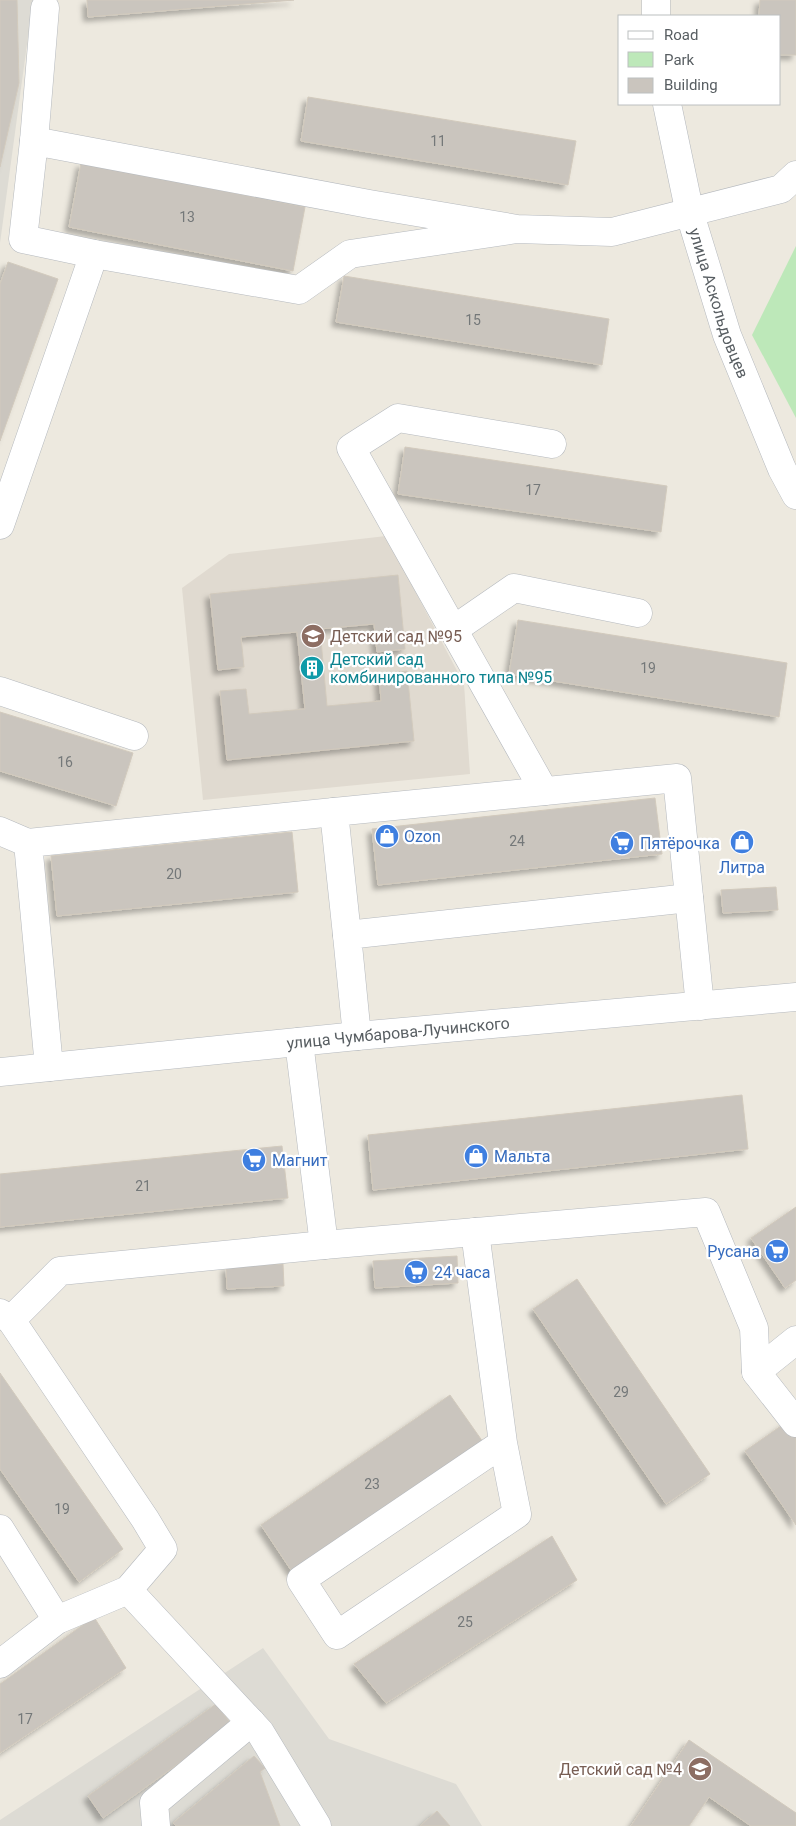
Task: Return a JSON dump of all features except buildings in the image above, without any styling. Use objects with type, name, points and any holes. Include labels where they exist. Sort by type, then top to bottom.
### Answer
[{"type":"street","points":[[656,0],[656,15]]},
{"type":"street","points":[[45,8],[24,239],[94,254],[298,290],[350,254],[517,229]]},
{"type":"street","name":"улица Аскольдовцев","points":[[667,105],[690,214],[727,334],[782,469],[796,495]]},
{"type":"street","points":[[34,141],[369,204],[517,229],[612,232],[690,214],[781,189],[796,175]]},
{"type":"street","points":[[0,525],[94,254]]},
{"type":"street","points":[[544,791],[352,448],[398,418],[552,444]]},
{"type":"street","points":[[453,630],[514,588],[638,613]]},
{"type":"street","points":[[0,691],[134,736]]},
{"type":"street","points":[[0,831],[28,843],[677,778],[700,1006]]},
{"type":"street","points":[[334,812],[357,1036]]},
{"type":"street","points":[[28,843],[49,1067]]},
{"type":"street","points":[[347,935],[689,898]]},
{"type":"street","name":"улица Чумбарова-Лучинского","points":[[0,1072],[357,1036],[796,997]]},
{"type":"street","points":[[299,1042],[324,1245]]},
{"type":"street","points":[[0,1664],[57,1620],[128,1590],[163,1549],[145,1519],[5,1317],[60,1271],[324,1245],[706,1212],[754,1328],[756,1372],[796,1423]]},
{"type":"street","points":[[475,1232],[503,1443],[517,1514],[338,1635],[301,1580],[503,1443]]},
{"type":"street","points":[[756,1372],[796,1340]]},
{"type":"street","points":[[0,1529],[57,1620]]},
{"type":"street","points":[[128,1590],[260,1732],[317,1826]]},
{"type":"street","points":[[156,1826],[154,1803],[251,1722]]},
{"type":"shaded area","points":[[0,0],[33,0],[0,243]]},
{"type":"shaded area","name":"Детский сад №95","points":[[386,536],[464,684],[470,774],[203,800],[182,588],[229,554]]},
{"type":"shaded area","points":[[263,1648],[329,1739],[456,1784],[482,1826],[0,1826],[0,1820]]},
{"type":"green space","points":[[796,246],[796,418],[752,335]]},
{"type":"place","name":"Детский сад №95","points":[[313,636]]},
{"type":"place","name":"Детский сад комбинированного типа №95","points":[[312,668]]},
{"type":"place","name":"Ozon","points":[[387,836]]},
{"type":"place","name":"Литра","points":[[742,842]]},
{"type":"place","name":"Пятёрочка","points":[[622,843]]},
{"type":"place","name":"Мальта","points":[[476,1156]]},
{"type":"place","name":"Магнит","points":[[254,1160]]},
{"type":"place","name":"Русана","points":[[777,1251]]},
{"type":"place","name":"24 часа","points":[[416,1272]]},
{"type":"place","name":"Детский сад №4","points":[[700,1769]]}]
